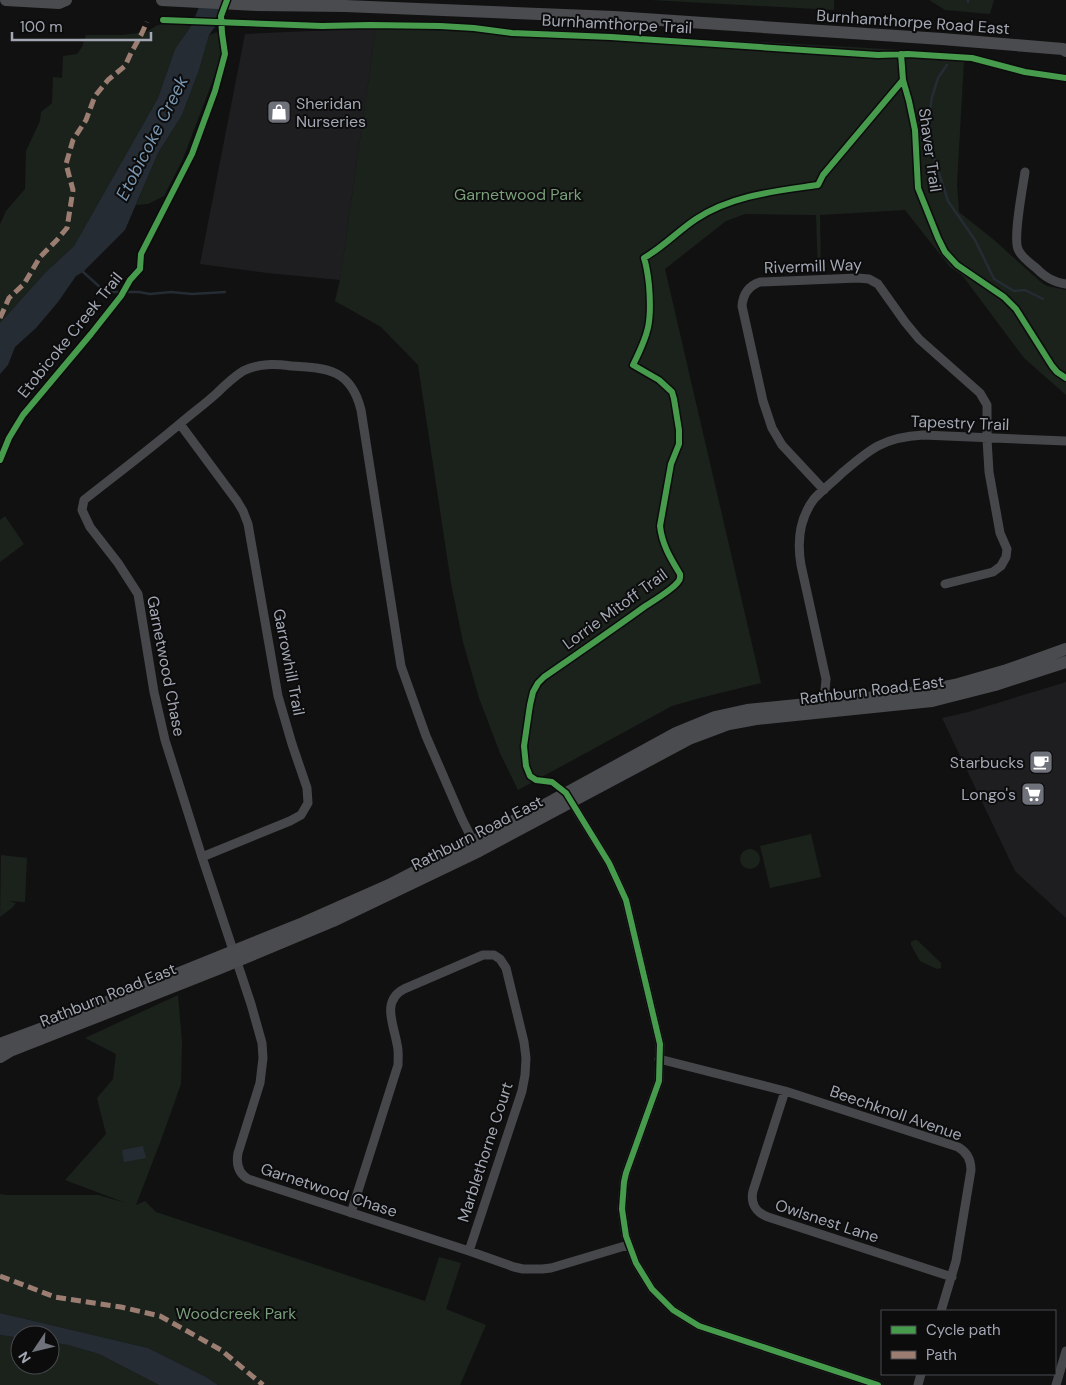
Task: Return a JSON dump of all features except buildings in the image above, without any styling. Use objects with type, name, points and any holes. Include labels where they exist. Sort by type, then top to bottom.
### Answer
[{"type":"street","points":[[6,0],[59,3],[66,0]]},
{"type":"street","name":"Burnhamthorpe Road East","points":[[167,0],[257,5],[345,6],[614,17],[942,39],[1065,50]]},
{"type":"street","points":[[1025,172],[1017,236],[1018,249],[1022,256],[1046,277],[1058,283],[1066,284]]},
{"type":"street","name":"Rivermill Way","points":[[824,490],[782,445],[767,416],[742,306],[747,290],[760,282],[858,278],[874,281],[919,339],[982,396],[987,405],[987,439]]},
{"type":"street","name":"Garnetwood Chase","points":[[476,847],[426,736],[401,666],[361,410],[355,392],[342,378],[322,368],[279,365],[252,367],[236,376],[180,424],[84,500],[82,510],[90,527],[118,563],[138,594],[154,692],[165,740],[262,1043],[263,1058],[260,1083],[238,1153],[239,1169],[248,1179],[514,1267],[532,1270],[551,1268],[628,1245]]},
{"type":"street","name":"Garrowhill Trail","points":[[180,424],[237,501],[248,524],[278,696],[307,788],[308,803],[301,815],[290,821],[202,857]]},
{"type":"street","name":"Tapestry Trail","points":[[824,702],[826,679],[799,548],[800,532],[805,516],[815,498],[873,448],[900,437],[923,436],[1066,441]]},
{"type":"street","points":[[945,584],[993,572],[1002,566],[1006,556],[1006,546],[1000,533],[994,504],[989,472],[987,439]]},
{"type":"street","name":"Rathburn Road East","points":[[569,797],[676,733],[715,717],[747,710],[906,694],[955,685],[1007,670],[1066,649]]},
{"type":"street","name":"Rathburn Road East","points":[[0,1044],[333,921],[569,797],[689,739],[728,724],[772,717],[932,701],[995,685],[1066,662]]},
{"type":"street","points":[[569,797],[609,863],[626,900],[660,1044],[659,1081],[624,1182],[622,1209],[624,1227],[628,1245],[636,1264],[652,1289],[673,1310],[690,1322],[878,1385]]},
{"type":"street","name":"Marblethorne Court","points":[[350,1213],[398,1065],[398,1045],[390,1011],[394,997],[404,989],[471,960],[483,955],[494,955],[502,961],[507,974],[524,1042],[526,1058],[525,1075],[522,1091],[469,1251]]},
{"type":"street","name":"Rathburn Road East","points":[[0,1057],[10,1051],[235,956]]},
{"type":"street","name":"Beechknoll Avenue","points":[[659,1059],[784,1091],[958,1147],[966,1153],[971,1162],[971,1170],[956,1261],[942,1310]]},
{"type":"street","name":"Owlsnest Lane","points":[[784,1091],[753,1191],[753,1202],[758,1212],[768,1218],[952,1277]]},
{"type":"street","points":[[1056,1385],[1066,1351]]},
{"type":"shaded area","points":[[376,28],[340,280],[200,264],[245,34]]},
{"type":"shaded area","points":[[1066,682],[1066,918],[1015,871],[942,718]]},
{"type":"green space","points":[[650,0],[834,0],[834,10]]},
{"type":"green space","points":[[929,0],[994,0],[990,14],[945,10]]},
{"type":"green space","points":[[170,23],[191,26],[175,49],[158,98],[74,246],[45,273],[0,323],[0,224],[6,211],[25,189],[26,151],[40,121],[41,112],[52,103],[53,77],[62,78],[63,56],[77,54],[82,47],[86,35],[122,35],[146,32],[158,25]]},
{"type":"green space","name":"Garnetwood Park","points":[[376,28],[532,29],[903,50],[964,61],[957,184],[959,212],[1042,283],[1066,290],[1066,395],[1024,358],[962,275],[950,267],[905,210],[820,215],[821,273],[818,273],[816,215],[745,214],[726,221],[665,269],[761,683],[672,706],[518,790],[500,753],[479,698],[463,642],[451,583],[418,365],[381,327],[335,301],[340,280]]},
{"type":"green space","points":[[218,32],[221,37],[222,48],[218,67],[182,161],[164,196],[148,204],[136,205],[158,153],[182,115],[199,70],[209,35]]},
{"type":"green space","points":[[5,516],[24,544],[0,562],[0,520]]},
{"type":"green space","points":[[811,834],[821,877],[770,888],[760,846]]},
{"type":"green space","points":[[746,849],[754,849],[760,855],[760,863],[754,869],[746,869],[740,863],[740,855]]},
{"type":"green space","points":[[1,855],[27,858],[25,902],[8,901],[16,903],[0,917]]},
{"type":"green space","points":[[917,940],[941,963],[941,968],[937,969],[920,961],[911,945],[911,942]]},
{"type":"green space","name":"Woodcreek Park","points":[[178,995],[182,1042],[181,1084],[136,1205],[145,1201],[156,1212],[425,1301],[439,1257],[461,1263],[446,1309],[486,1325],[460,1385],[218,1385],[148,1348],[60,1327],[60,1325],[51,1325],[0,1313],[0,1194],[98,1195],[126,1203],[65,1180],[106,1134],[97,1098],[113,1079],[116,1054],[85,1038]]},
{"type":"green space","points":[[0,1335],[10,1336],[10,1375],[60,1375],[60,1344],[99,1354],[159,1385],[0,1385]]},
{"type":"water","name":"Etobicoke Creek","points":[[202,0],[226,0],[222,17],[209,35],[199,70],[182,115],[158,153],[125,230],[83,272],[76,276],[58,302],[36,328],[15,347],[8,365],[0,374],[0,323],[45,273],[74,246],[158,98],[175,49],[191,26]]},
{"type":"water","points":[[143,1146],[146,1158],[124,1162],[122,1150]]},
{"type":"water","points":[[0,1313],[51,1325],[10,1325],[10,1336],[0,1335]]},
{"type":"water","points":[[60,1327],[148,1348],[218,1385],[159,1385],[99,1354],[60,1344]]},
{"type":"waterway","points":[[947,65],[938,78],[932,97],[928,123],[932,151],[948,201],[975,240],[994,279],[1014,291],[1025,290],[1043,299]]},
{"type":"waterway","points":[[82,271],[101,288],[112,292],[150,294],[225,292]]},
{"type":"marked path","points":[[0,318],[9,298],[24,284],[40,257],[67,228],[73,190],[66,164],[73,140],[86,120],[95,96],[108,80],[125,66],[147,22]]},
{"type":"marked path","points":[[0,1276],[55,1297],[121,1307],[160,1316],[221,1350],[263,1385]]},
{"type":"cycle path","name":"Etobicoke Creek Trail","points":[[0,460],[9,438],[23,415],[91,334],[140,269],[141,254],[192,154],[215,91],[225,54],[221,16],[227,0]]},
{"type":"cycle path","name":"Burnhamthorpe Trail","points":[[163,20],[322,26],[440,26],[512,33],[611,37],[878,55],[908,54],[972,58],[1025,72],[1066,78]]},
{"type":"cycle path","name":"Shaver Trail","points":[[901,54],[903,80],[915,130],[918,188],[945,252],[957,265],[1004,297],[1016,309],[1052,366],[1066,378]]},
{"type":"cycle path","name":"Lorrie Mitoff Trail","points":[[878,1385],[699,1326],[673,1310],[652,1289],[636,1263],[626,1236],[622,1209],[624,1182],[659,1081],[660,1044],[626,900],[609,863],[566,793],[552,782],[536,780],[530,776],[526,766],[524,746],[530,705],[533,692],[538,683],[667,592],[680,579],[680,574],[665,546],[660,526],[671,464],[679,444],[679,430],[674,399],[672,392],[659,380],[633,365],[646,335],[650,309],[649,285],[644,258],[696,219],[724,204],[755,195],[818,185],[823,175],[903,80]]},
{"type":"place","name":"Sheridan Nurseries","points":[[279,112]]},
{"type":"place","name":"Starbucks","points":[[1041,762]]},
{"type":"place","name":"Longo's","points":[[1033,794]]}]
